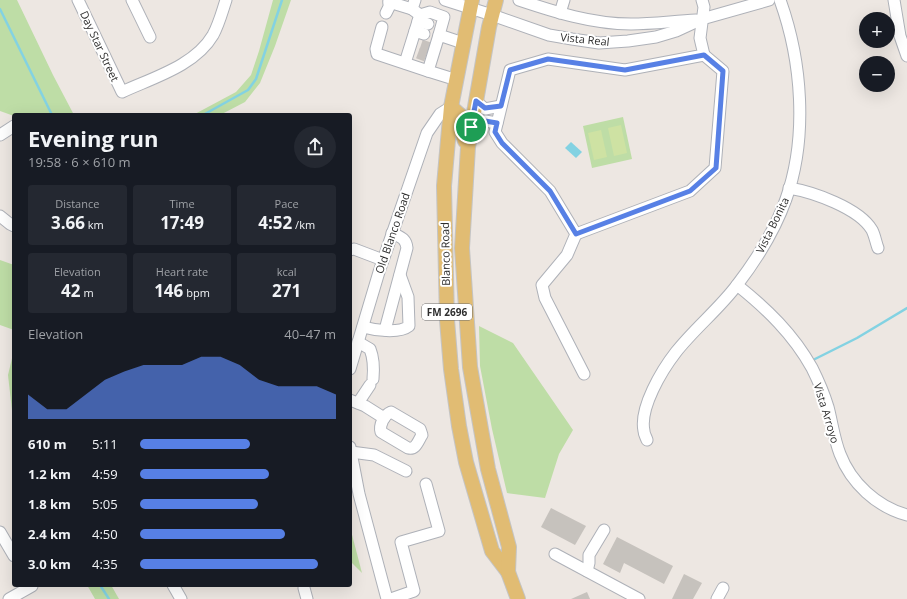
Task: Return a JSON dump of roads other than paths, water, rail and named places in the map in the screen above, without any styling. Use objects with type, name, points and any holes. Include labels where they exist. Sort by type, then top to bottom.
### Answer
[{"type":"main road","name":"Blanco Road","points":[[496,0],[492,14],[468,147],[462,248],[470,367],[488,469],[509,547],[508,572]]},
{"type":"main road","name":"Blanco Road","points":[[471,4],[451,107],[444,186],[447,320],[451,369],[466,462],[492,551],[508,572],[518,599]]},
{"type":"main road","points":[[451,107],[460,115],[462,120],[462,132],[468,147]]},
{"type":"street","name":"Day Star Street","points":[[78,0],[122,92],[181,65],[198,54],[213,35],[226,0]]},
{"type":"street","points":[[132,0],[150,37]]},
{"type":"street","name":"Vista Real","points":[[445,0],[471,4],[492,14],[549,34],[572,40],[599,43],[656,37],[676,31],[702,19],[769,0]]},
{"type":"street","name":"Vista Real","points":[[519,0],[560,13],[587,19],[629,24],[702,19]]},
{"type":"street","points":[[560,13],[564,0]]},
{"type":"street","points":[[584,374],[544,298],[542,285],[567,255],[576,234],[690,191],[716,168],[723,71],[704,55],[700,38],[704,7],[702,0]]},
{"type":"street","name":"Vista Bonita","points":[[647,440],[644,431],[644,418],[649,398],[666,367],[676,352],[737,285],[766,244],[786,199],[795,169],[799,135],[798,75],[796,58],[787,18],[780,0]]},
{"type":"street","points":[[894,0],[900,36],[907,56]]},
{"type":"street","points":[[386,13],[389,6],[389,1]]},
{"type":"street","points":[[389,1],[425,35],[463,43]]},
{"type":"street","points":[[382,28],[376,49],[377,54],[457,80]]},
{"type":"street","points":[[405,63],[425,35]]},
{"type":"street","points":[[425,35],[428,71]]},
{"type":"street","points":[[576,234],[550,191],[502,143],[495,132],[510,70],[548,59],[625,70],[704,55]]},
{"type":"street","points":[[476,101],[485,108],[501,106]]},
{"type":"street","name":"Old Blanco Road","points":[[352,358],[354,347],[362,327],[392,233],[427,133],[440,114],[451,107]]},
{"type":"street","points":[[471,127],[485,121],[497,123]]},
{"type":"street","points":[[0,135],[12,127]]},
{"type":"street","points":[[789,188],[821,196],[849,211],[862,220],[872,230],[878,248]]},
{"type":"street","points":[[0,216],[12,225]]},
{"type":"street","points":[[385,330],[408,248],[404,239],[392,233]]},
{"type":"street","points":[[352,250],[383,260]]},
{"type":"street","points":[[362,327],[374,330],[403,330],[409,326],[408,297],[400,275]]},
{"type":"street","name":"Vista Arroyo","points":[[737,285],[770,313],[786,330],[804,355],[820,384],[828,406],[840,455],[856,482],[880,503],[907,515]]},
{"type":"street","points":[[354,347],[370,349],[373,356],[374,368],[372,382],[354,402],[365,406],[384,418]]},
{"type":"street","points":[[352,450],[374,455],[406,471]]},
{"type":"street","points":[[352,460],[359,494],[387,599]]},
{"type":"street","points":[[391,599],[415,595],[401,542],[439,531],[426,484]]},
{"type":"street","points":[[587,571],[589,555],[604,530]]},
{"type":"street","points":[[0,532],[12,553]]},
{"type":"street","points":[[555,554],[638,599]]},
{"type":"street","points":[[9,599],[29,587]]},
{"type":"street","points":[[174,587],[181,599]]},
{"type":"street","points":[[304,588],[307,599]]},
{"type":"street","points":[[717,599],[723,588]]},
{"type":"water","points":[[571,142],[582,152],[576,158],[565,148]]},
{"type":"waterway","points":[[207,113],[248,90],[256,79],[282,0]]},
{"type":"waterway","points":[[0,9],[51,113]]},
{"type":"waterway","points":[[815,359],[857,338],[907,308]]},
{"type":"waterway","points":[[101,587],[109,599]]},
{"type":"tunnel","points":[[421,45],[430,48]]},
{"type":"tunnel","points":[[418,53],[426,56]]}]
